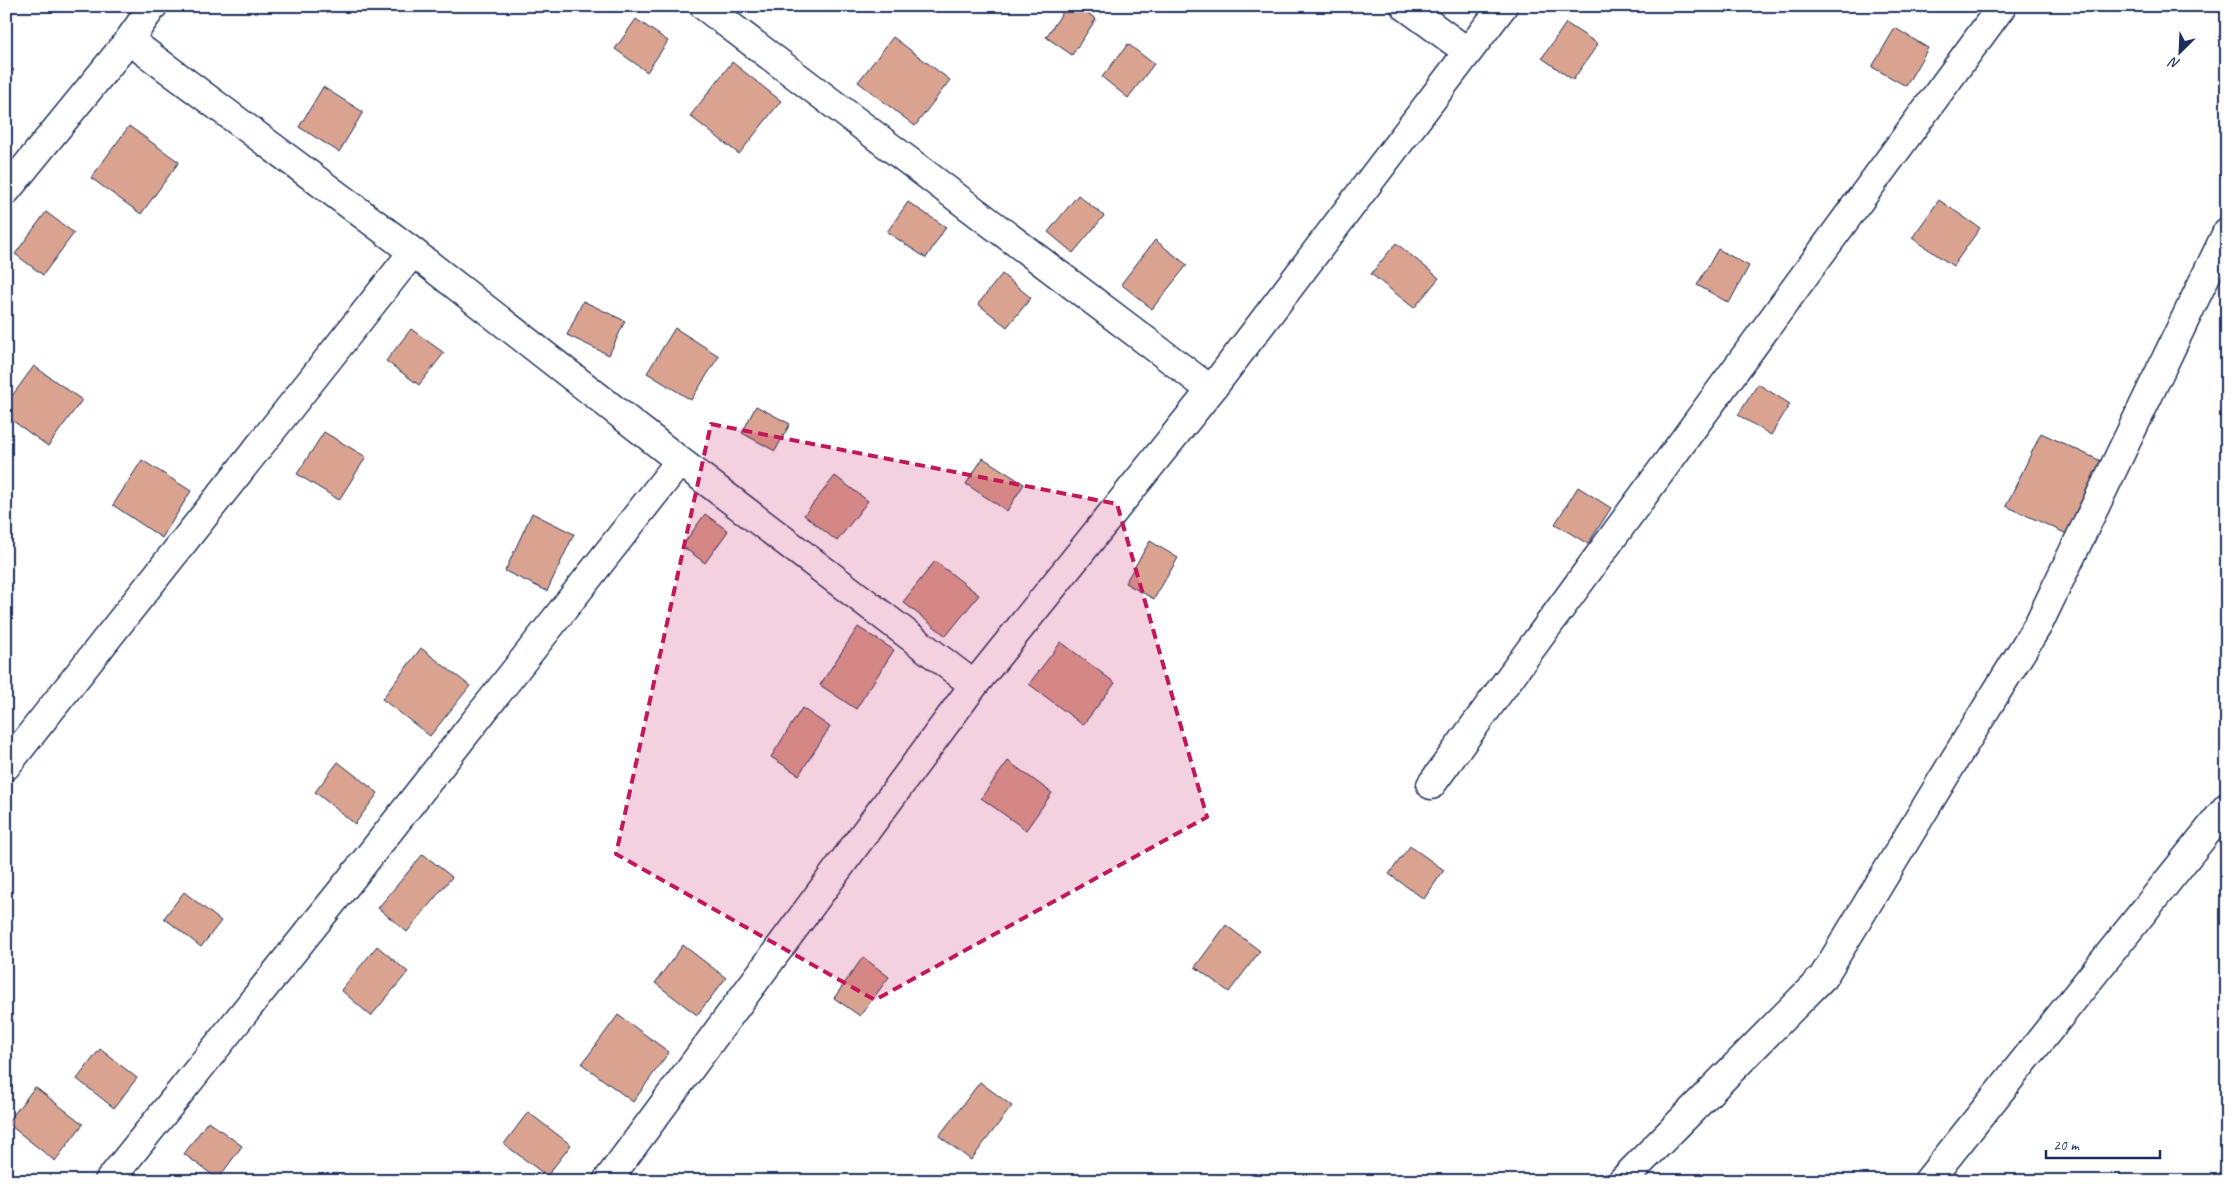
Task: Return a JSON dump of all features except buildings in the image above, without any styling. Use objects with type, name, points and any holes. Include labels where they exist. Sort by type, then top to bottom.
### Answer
[{"type":"street","points":[[6,191],[129,40],[153,6]]},
{"type":"street","points":[[704,6],[1210,390]]},
{"type":"street","points":[[1405,6],[1468,52]]},
{"type":"street","points":[[606,1181],[974,685],[1210,390],[1503,6]]},
{"type":"street","points":[[1431,786],[2002,6]]},
{"type":"street","points":[[129,40],[414,252],[680,461],[974,685]]},
{"type":"street","points":[[1622,1181],[1823,977],[1954,759],[2038,625],[2227,232]]},
{"type":"street","points":[[6,766],[414,252]]},
{"type":"street","points":[[109,1181],[365,861],[680,461]]},
{"type":"street","points":[[1928,1181],[2227,807]]},
{"type":"highlighted area","points":[[711,424],[1117,504],[1207,817],[875,1000],[616,854]]}]
